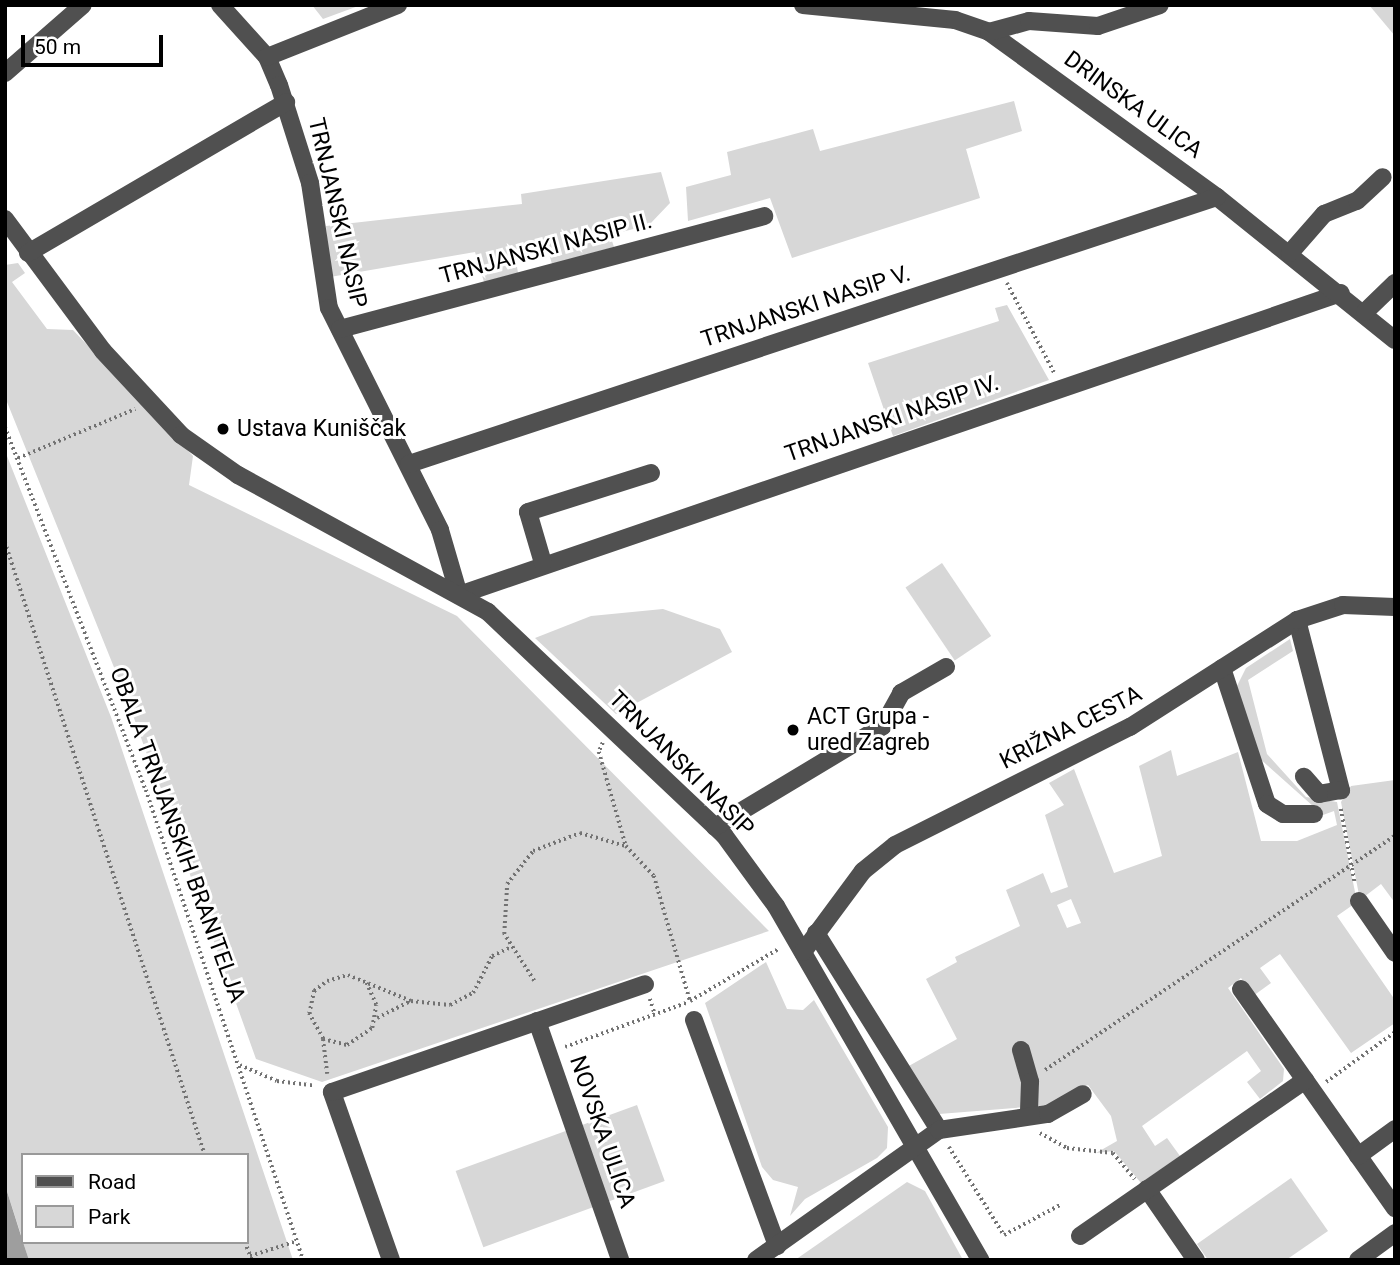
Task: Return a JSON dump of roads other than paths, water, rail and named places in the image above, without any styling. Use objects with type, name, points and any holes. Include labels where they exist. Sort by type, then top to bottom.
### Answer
[{"type":"street","points":[[5,73],[83,5]]},
{"type":"street","name":"TRNJANSKI NASIP","points":[[220,5],[267,57],[286,102],[310,183],[325,290],[340,329],[409,464],[460,595]]},
{"type":"street","points":[[267,57],[398,5]]},
{"type":"street","name":"DRINSKA ULICA","points":[[803,5],[956,20],[989,32],[1217,197],[1365,312],[1395,340]]},
{"type":"street","points":[[989,32],[1029,21],[1098,26],[1157,6]]},
{"type":"street","points":[[28,253],[286,102]]},
{"type":"street","points":[[1290,253],[1324,214],[1357,201],[1383,177]]},
{"type":"street","name":"TRNJANSKI NASIP V.","points":[[409,464],[1217,197]]},
{"type":"street","name":"TRNJANSKI NASIP II.","points":[[340,329],[764,216]]},
{"type":"street","name":"TRNJANSKI NASIP","points":[[5,219],[28,253],[181,435],[238,475],[488,612],[715,827],[803,952],[980,1260]]},
{"type":"street","points":[[1365,312],[1395,283]]},
{"type":"street","name":"TRNJANSKI NASIP IV.","points":[[460,595],[543,563],[1341,293]]},
{"type":"street","points":[[543,563],[528,512],[651,473]]},
{"type":"street","name":"KRIŽNA CESTA","points":[[803,952],[883,852],[1130,727],[1297,620],[1343,605],[1395,607]]},
{"type":"street","points":[[1297,620],[1342,784],[1336,794],[1319,794],[1304,777]]},
{"type":"street","points":[[715,827],[883,726],[901,693],[946,667]]},
{"type":"street","points":[[1222,668],[1267,804],[1283,814],[1314,814]]},
{"type":"street","points":[[1359,901],[1395,953]]},
{"type":"street","points":[[816,933],[939,1130]]},
{"type":"street","points":[[391,1260],[332,1092],[645,984]]},
{"type":"street","points":[[1241,989],[1395,1208]]},
{"type":"street","name":"NOVSKA ULICA","points":[[537,1020],[620,1260]]},
{"type":"street","points":[[694,1020],[777,1246]]},
{"type":"street","points":[[1021,1050],[1030,1082],[1029,1115]]},
{"type":"street","points":[[1080,1236],[1147,1189],[1309,1086]]},
{"type":"street","points":[[756,1260],[939,1130],[1048,1114],[1083,1094]]},
{"type":"street","points":[[1358,1156],[1395,1129]]},
{"type":"street","points":[[1147,1189],[1196,1260]]},
{"type":"street","points":[[1358,1260],[1395,1233]]},
{"type":"place","name":"Ustava Kuniščak","points":[[223,429]]},
{"type":"place","name":"ACT Grupa - ured Zagreb","points":[[793,730]]}]
